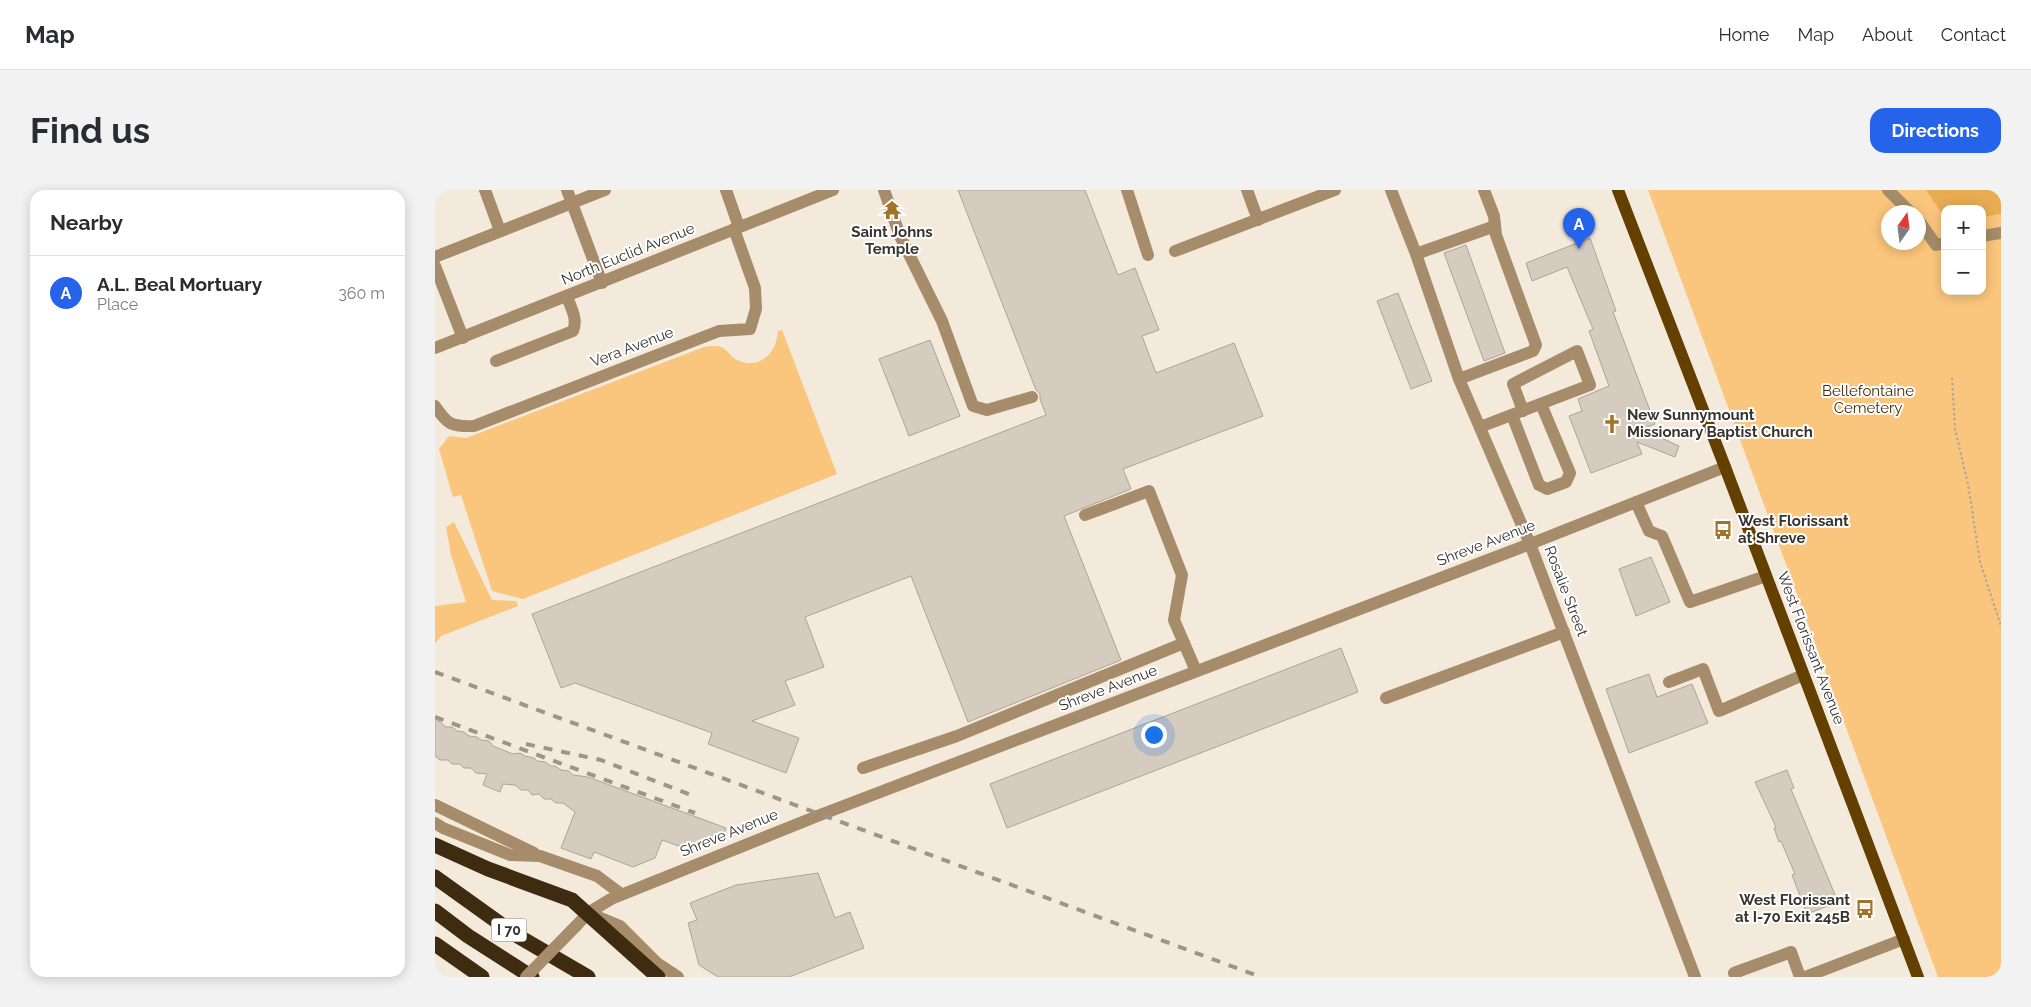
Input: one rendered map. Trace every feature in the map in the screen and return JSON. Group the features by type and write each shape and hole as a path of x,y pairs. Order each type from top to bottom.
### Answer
{"highway":[{"path":"435,844 488,869 572,900 658,977"},
{"name":"I 70","path":"435,877 517,935 588,977"},
{"path":"435,912 468,936 533,977"},
{"path":"435,944 482,977"}],"main road":[{"name":"West Florissant Avenue","path":"1618,190 1725,466 1918,977"}],"street":[{"path":"485,190 500,231"},
{"path":"567,190 601,283"},
{"path":"435,258 605,190"},
{"path":"726,190 737,228"},
{"name":"North Euclid Avenue","path":"435,348 833,190"},
{"path":"885,190 900,236 942,321 973,406 987,410 1032,397"},
{"path":"1127,190 1148,255"},
{"path":"1247,190 1258,220"},
{"path":"1175,251 1335,190"},
{"name":"Rosalie Street","path":"1391,190 1416,254 1459,379 1530,544 1695,977"},
{"path":"1459,379 1533,351 1536,345 1495,235 1494,216 1484,190"},
{"path":"1889,190 1904,205"},
{"path":"1416,254 1495,226"},
{"name":"Vera Avenue","path":"435,406 445,421 460,427 474,426 719,331 750,329 757,309 755,288 745,263 737,228"},
{"path":"1926,231 1936,245 1941,244"},
{"path":"1986,235 2001,233"},
{"path":"435,266 463,338"},
{"path":"496,361 573,331 576,324 575,318 567,297"},
{"path":"1480,427 1518,413 1541,404 1590,385 1577,351 1513,384 1518,413 1539,485 1547,489 1566,482 1569,473 1541,404"},
{"name":"Shreve Avenue","path":"526,977 588,913 621,894 820,814 1530,544 1725,466"},
{"path":"1085,515 1149,491 1181,575 1174,620 1196,671"},
{"path":"1636,502 1649,531 1662,536 1690,602 1766,576"},
{"path":"1386,698 1564,632"},
{"path":"863,768 957,736 1184,643"},
{"path":"1669,682 1703,669 1719,711 1803,674"},
{"path":"435,805 540,856 597,876 621,894"},
{"path":"435,823 510,855 540,856"},
{"path":"588,913 620,926 657,963 678,977"},
{"path":"1805,977 1903,939"},
{"path":"1736,977 1735,973 1791,952 1800,977"}],"path":[{"path":"1952,378 1955,429 1968,484 1980,562 2001,626"}],"green space":[{"name":"Bellefontaine Cemetery","path":"1648,190 2001,190 2001,977 1938,977"},
{"path":"782,330 837,474 523,599 492,591 461,495 453,497 439,449 449,436 466,438 704,347 724,348 736,360 750,363 756,362 762,360 772,351 778,331"},
{"path":"454,522 492,600 516,601 518,606 441,636 435,644 435,606 466,602 451,555 446,527"}],"shaded area":[{"path":"1926,190 2001,190 2001,214 1986,216 1986,205 1941,205 1941,212"}],"building":[{"path":"958,190 1085,190 1118,275 1135,268 1159,330 1142,336 1156,373 1234,343 1263,416 1123,469 1131,489 1064,516 1121,660 968,722 911,576 805,617 824,667 785,681 795,705 752,721 799,738 786,773 708,744 712,733 575,683 561,688 532,614 1046,415 1040,394 1036,390"},
{"path":"1590,238 1616,311 1613,312 1655,424 1642,429 1679,446 1675,457 1637,442 1642,454 1591,473 1569,416 1582,411 1578,399 1609,386 1589,331 1593,329 1567,267 1532,281 1526,263"},
{"path":"1466,245 1505,353 1484,361 1444,253"},
{"path":"1398,293 1432,381 1411,389 1377,301"},
{"path":"930,340 960,416 909,436 879,359"},
{"path":"1651,557 1670,602 1636,616 1619,569"},
{"path":"1341,648 1358,692 1007,828 990,784"},
{"path":"1649,674 1657,697 1692,684 1708,723 1629,753 1606,689"},
{"path":"435,718 446,727 452,727 469,736 489,741 493,746 513,754 520,753 561,770 569,771 573,775 588,777 726,828 723,837 690,850 662,840 655,858 633,867 594,852 591,859 561,848 575,812 563,803 544,799 539,794 532,795 528,790 521,790 515,785 503,784 500,792 483,785 487,774 476,773 471,768 464,768 460,764 452,764 448,760 440,760 435,756"},
{"path":"1787,770 1794,788 1791,789 1838,902 1807,914 1792,875 1795,874 1781,841 1779,842 1774,828 1776,827 1755,782"},
{"path":"818,873 835,918 850,912 864,948 789,977 718,977 699,965 688,923 697,920 690,903 736,885"}],"railway":[{"path":"435,672 1261,977"},
{"path":"435,717 695,813"},
{"path":"526,744 601,760 696,797"}],"place":[{"name":"Saint Johns Temple","path":"892,210"},
{"name":"A.L. Beal Mortuary","path":"1579,249"},
{"name":"New Sunnymount Missionary Baptist Church","path":"1612,424"},
{"name":"West Florissant at Shreve","path":"1723,530"},
{"name":"West Florissant at I-70 Exit 245B","path":"1865,909"}]}
